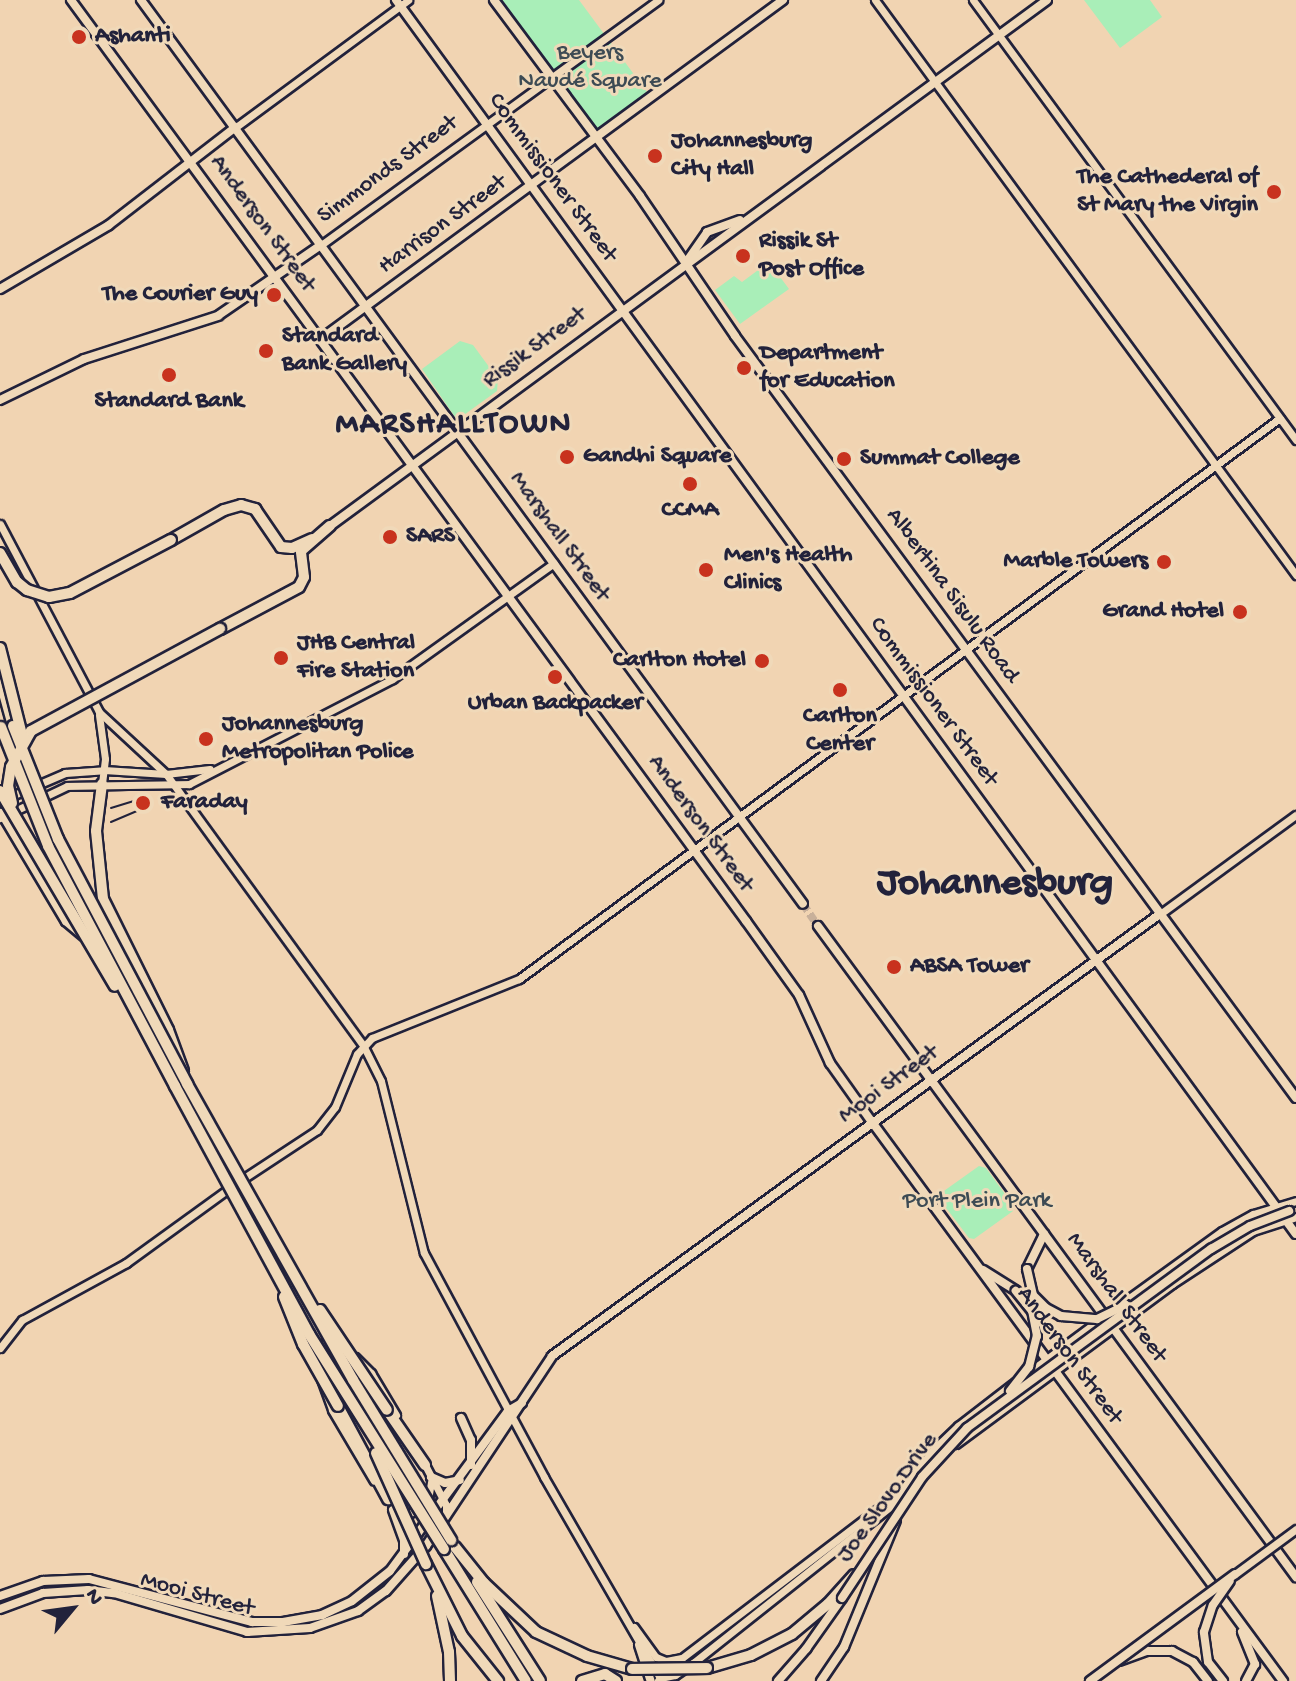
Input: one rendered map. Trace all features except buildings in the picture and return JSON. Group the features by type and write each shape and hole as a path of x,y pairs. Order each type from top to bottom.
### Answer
{"highway":[{"path":"0,553 17,582 27,590 49,597 70,593 224,510 241,505 255,509 281,547 292,548 330,526"},
{"path":"27,836 8,786 15,756 28,734 48,719 299,587 304,577 301,551 312,539"},
{"path":"0,648 37,793"},
{"path":"0,679 37,793 187,1084 526,1681"},
{"path":"0,723 23,791 48,846 175,1086 356,1412 462,1636 498,1681"},
{"path":"102,784 96,827 103,899 168,1030 187,1084"},
{"path":"0,791 70,914 175,1086"},
{"path":"283,1256 425,1465"},
{"path":"273,1266 303,1344 391,1506"},
{"path":"356,1412 450,1545 540,1681"},
{"path":"450,1545 536,1632 587,1656 632,1669 707,1668 775,1644 807,1624 868,1557"},
{"path":"428,1568 446,1631 450,1681"},
{"path":"582,1681 605,1674 616,1681"}],"main road":[{"name":"Anderson Street","path":"71,0 694,849 799,995 830,1063 1283,1681"},
{"name":"Marshall Street","path":"141,0 803,904"},
{"name":"Albertina Sisulu Road","path":"494,0 687,262 735,336 1296,1098"},
{"name":"Harrison Street","path":"321,339 783,0"},
{"name":"Rissik Street","path":"330,526 410,464 1047,0"},
{"name":"Commissioner Street","path":"402,2 486,123 1275,1205 1292,1214 1296,1234"},
{"path":"0,289 109,225 236,127"},
{"name":"Simmonds Street","path":"0,400 84,359 218,315 321,245"},
{"name":"Mooi Street","path":"0,1596 43,1581 89,1579 117,1584 227,1618 283,1622 322,1615 352,1601 381,1580 404,1555 522,1403 552,1356 1160,914"},
{"name":"Marshall Street","path":"818,926 1296,1577"},
{"name":"Joe Slovo Drive","path":"778,1681 806,1649 932,1464 992,1408 1231,1237 1292,1214"},
{"path":"1044,1234 1027,1269 1030,1288 1038,1301 1053,1313 1071,1319 1105,1316 1156,1288"},
{"path":"979,1267 1016,1291 1032,1311 1037,1329 1036,1348 1020,1380 992,1408"},
{"name":"Mooi Street","path":"0,1609 43,1593 88,1590 114,1593 226,1628 284,1632 324,1625 358,1611 386,1591 426,1546 510,1416"},
{"path":"461,1418 472,1444 471,1466"},
{"path":"431,1478 445,1483 460,1480"},
{"path":"821,1681 844,1647 904,1496"},
{"path":"391,1506 404,1540 404,1555"},
{"path":"1090,1681 1235,1574"},
{"path":"1223,1681 1208,1662 1204,1632 1213,1605 1235,1574"},
{"path":"1236,1617 1255,1664 1246,1681"},
{"path":"639,1645 657,1680 676,1661"},
{"path":"1118,1662 1147,1651 1166,1650 1187,1657 1208,1681"}],"street":[{"name":"Simmonds Street","path":"321,245 658,0"},
{"path":"875,0 1296,575"},
{"path":"973,0 1296,440"},
{"path":"236,127 402,2"},
{"path":"0,1348 22,1320 126,1263 323,1125 363,1045 382,1032 519,979 1280,418"},
{"path":"0,524 99,712 166,774 363,1045 381,1081 421,1244 510,1416 639,1645"},
{"path":"426,1546 416,1539 363,1466 324,1394 316,1361 317,1337 120,977 98,950 65,921 1,816 54,791 83,783 189,784 392,679 554,563"},
{"path":"99,712 104,770 102,784"},
{"path":"0,801 65,773 104,770 166,774 216,768"},
{"name":"Mooi Street","path":"1160,914 1296,815"},
{"path":"606,1585 652,1654 666,1661 676,1661 901,1491 933,1450 958,1426 1046,1359 1222,1231 1275,1205 1296,1201"},
{"path":"657,1680 675,1675 693,1663 904,1496 969,1433 1112,1327 1253,1231 1292,1214"},
{"path":"317,1337 364,1364 425,1465 444,1501 445,1516"},
{"path":"391,1506 408,1516 427,1505 431,1478"},
{"path":"1235,1574 1296,1529"}],"green space":[{"name":"Beyers Naudé Square","path":"502,0 579,0 647,92 597,129"},
{"path":"1084,0 1150,0 1162,17 1120,48"},
{"path":"769,262 789,289 740,324 715,290 734,276 742,282"},
{"path":"460,341 473,345 498,379 497,391 457,420 422,369"},
{"name":"Port Plein Park","path":"979,1166 986,1168 1013,1205 1013,1211 974,1239 969,1238 940,1200 941,1193"}],"tunnel":[{"path":"803,904 818,926"}],"railway":[{"path":"111,808 144,798"},
{"path":"111,822 147,807"}],"place":[{"name":"Ashanti","path":"79,37"},
{"name":"Johannesburg City Hall","path":"655,156"},
{"name":"The Cathederal of St Mary the Virgin","path":"1274,192"},
{"name":"Rissik St Post Office","path":"743,256"},
{"name":"The Courier Guy","path":"274,295"},
{"name":"Standard Bank Gallery","path":"266,351"},
{"name":"Department for Education","path":"744,368"},
{"name":"Standard Bank","path":"169,375"},
{"name":"Gandhi Square","path":"567,457"},
{"name":"Summat College","path":"844,459"},
{"name":"CCMA","path":"690,484"},
{"name":"SARS","path":"390,537"},
{"name":"Marble Towers","path":"1164,562"},
{"name":"Men's Health Clinics","path":"706,570"},
{"name":"Grand Hotel","path":"1240,612"},
{"name":"JHB Central Fire Station","path":"281,658"},
{"name":"Carlton Hotel","path":"762,661"},
{"name":"Urban Backpacker","path":"555,677"},
{"name":"Carlton Center","path":"840,690"},
{"name":"Johannesburg Metropolitan Police","path":"206,739"},
{"name":"Faraday","path":"143,803"},
{"name":"ABSA Tower","path":"894,967"}],"district":[{"name":"MARSHALLTOWN","path":"454,425"},
{"name":"Johannesburg","path":"995,885"}]}
